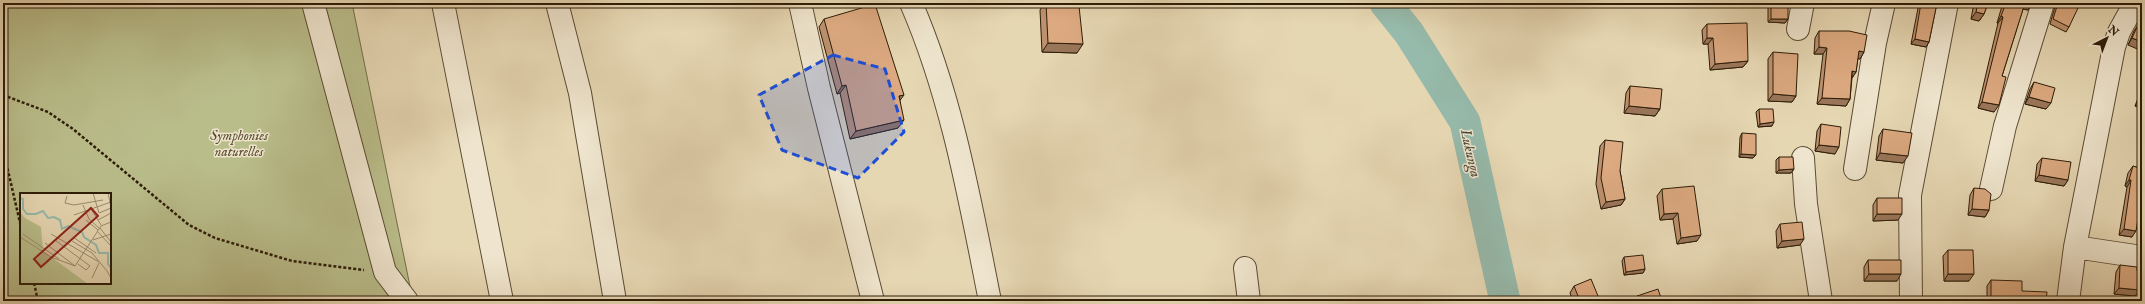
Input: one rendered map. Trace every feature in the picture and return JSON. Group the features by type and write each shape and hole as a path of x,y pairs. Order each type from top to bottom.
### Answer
{"street":[{"path":"313,3 385,272 408,301"},
{"path":"443,3 502,301"},
{"path":"556,3 580,93 615,301"},
{"path":"800,3 832,140 873,301"},
{"path":"911,3 929,44 965,174 990,301"},
{"path":"1798,29 1803,3"},
{"path":"1855,169 1875,43 1884,3"},
{"path":"1911,301 1910,194 1947,3"},
{"path":"1991,190 2006,126 2043,3"},
{"path":"2068,301 2076,247 2114,47 2123,25 2135,3"},
{"path":"1803,158 1806,204 1821,301"},
{"path":"2076,247 2142,257"},
{"path":"1245,268 1249,301"}],"path":[{"path":"3,95 48,112 72,129 189,226 214,238 292,261 385,272"},
{"path":"3,149 20,223"},
{"path":"34,284 38,301"}],"highlighted area":[{"path":"833,55 885,69 904,132 858,178 782,150 759,95"}],"green space":[{"name":"Symphonies naturelles","path":"3,3 352,3 413,301 3,301"}],"building":[{"path":"1046,3 1079,6 1083,44 1048,43"},
{"path":"1921,3 1937,3 1929,42 1915,39"},
{"path":"1978,3 1988,3 1984,14 1976,12"},
{"path":"2006,3 2025,3 2002,76 2006,77 1999,105 1982,102 2003,17 2001,16"},
{"path":"2058,3 2068,3 2078,8 2069,27 2053,19"},
{"path":"875,4 904,95 899,96 904,120 856,131 846,85 842,86 824,19"},
{"path":"1771,4 1788,5 1788,19 1771,19"},
{"path":"1747,23 1748,61 1715,64 1713,38 1707,38 1707,24"},
{"path":"2138,25 2142,27 2142,42 2132,38"},
{"path":"1819,31 1849,31 1867,35 1864,52 1859,51 1856,72 1852,71 1850,99 1822,98 1827,48 1819,47"},
{"path":"1773,52 1798,54 1796,96 1773,94"},
{"path":"2034,82 2055,88 2051,103 2029,97"},
{"path":"1630,86 1662,89 1660,109 1629,106"},
{"path":"1759,109 1773,109 1774,122 1760,124"},
{"path":"1821,124 1841,127 1839,147 1819,145"},
{"path":"1883,129 1912,133 1908,156 1880,153"},
{"path":"1742,133 1756,134 1756,155 1741,154"},
{"path":"1605,140 1623,142 1620,171 1625,199 1606,202 1601,178"},
{"path":"1779,157 1793,157 1794,169 1779,170"},
{"path":"2042,158 2071,162 2068,180 2039,175"},
{"path":"2133,166 2142,169 2142,194 2136,231 2124,229 2131,180 2129,180"},
{"path":"1694,186 1701,235 1681,238 1678,213 1664,214 1662,189"},
{"path":"1974,188 1985,189 1991,194 1989,210 1972,209"},
{"path":"1877,198 1902,198 1902,214 1877,214"},
{"path":"1802,222 1804,239 1782,241 1780,224"},
{"path":"1948,250 1973,250 1974,274 1948,274"},
{"path":"1643,255 1645,269 1626,272 1624,257"},
{"path":"1868,260 1901,260 1901,274 1869,274"},
{"path":"2120,265 2137,267 2137,271 2142,272 2142,295 2139,294 2140,290 2119,288"},
{"path":"1591,279 1598,296 1586,301 1580,301 1574,286"},
{"path":"1991,280 2022,281 2022,291 2047,292 2046,301 1991,301"},
{"path":"1658,289 1662,301 1638,301 1637,296"}],"waterway":[{"name":"Lukunga","path":"1385,3 1409,33 1465,122 1505,301"}]}
